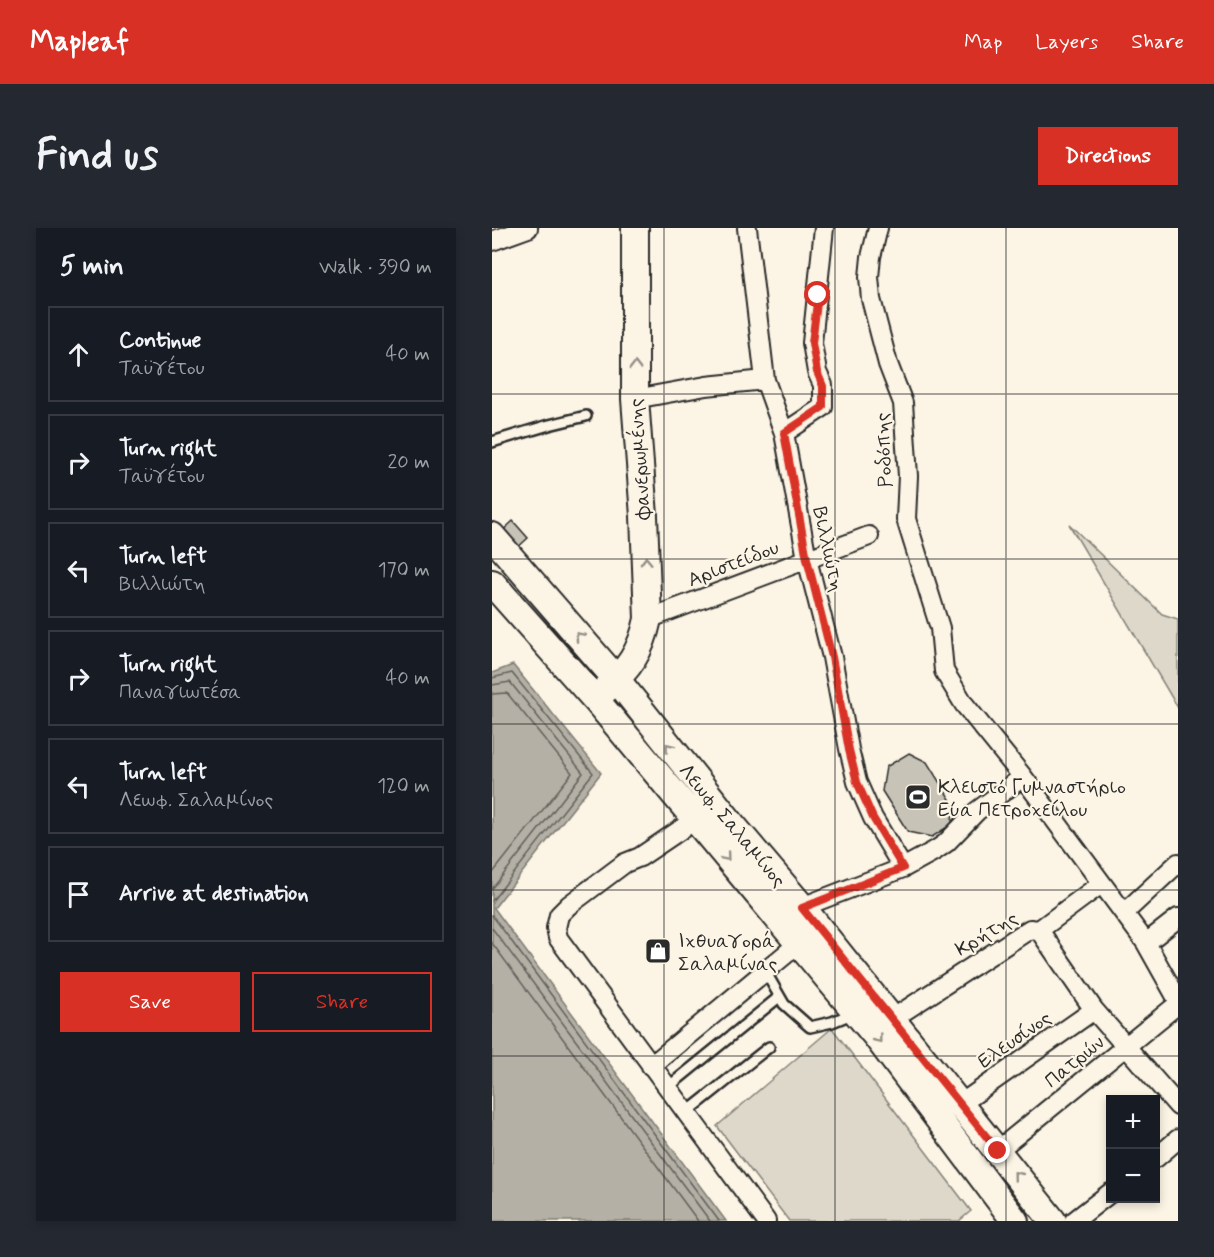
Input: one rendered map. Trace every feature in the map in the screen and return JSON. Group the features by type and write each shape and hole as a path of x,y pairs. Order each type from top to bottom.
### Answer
{"main road":[{"name":"Φανερωμένης","path":"595,699 625,672 645,635 648,619 644,516 635,399 635,228"},
{"name":"Λεωφ. Σαλαμίνος","path":"492,536 617,680 1053,1221"},
{"name":"Λεωφ. Σαλαμίνος","path":"492,583 595,699 876,1036 1005,1217"}],"street":[{"path":"492,241 528,228"},
{"name":"Βιλλιώτη","path":"747,228 765,380 784,433 807,559 832,657 849,750 857,782 873,818 903,868"},
{"path":"784,433 823,407 823,386 817,372 812,343 824,228"},
{"name":"Ροδόπης","path":"878,228 868,277 871,299 888,364 903,403 908,476 906,519 940,628 944,671 964,704 1023,777"},
{"path":"635,399 706,386 765,380"},
{"name":"Αριστείδου","path":"648,619 869,536"},
{"path":"802,908 903,868 946,843 977,811 1023,777 1146,943 1178,1002"},
{"path":"695,820 640,857 625,863 568,905 559,915 556,928 558,938 766,1221"},
{"path":"1124,913 1178,863"},
{"name":"Κρήτης","path":"892,1019 1030,929 1039,930 1101,884"},
{"path":"1146,943 1178,918"},
{"path":"1039,930 1094,1010 1178,1106"},
{"path":"651,1066 798,944"},
{"name":"Πατρών","path":"998,1151 1126,1048 1178,1002"},
{"name":"Ελευσίνος","path":"959,1105 1094,1010"},
{"path":"1160,1154 1178,1139"},
{"path":"1074,1221 1106,1196"}],"lane":[{"path":"492,442 586,416"},
{"path":"765,971 779,998 810,1027 832,1022 856,1012"},
{"path":"667,1088 779,998"},
{"path":"686,1113 769,1047"}],"shaded area":[{"path":"1069,524 1162,614 1178,619 1178,708"},
{"path":"832,1028 971,1211 959,1221 789,1221 717,1126"}],"water":[{"path":"513,665 601,773 494,908 726,1221 492,1221 492,673"}],"building":[{"path":"513,521 528,538 515,550 500,533"},
{"name":"Κλειστό Γυμναστήριο Εύα Πετροχείλου","path":"909,753 927,762 953,804 952,824 932,837 908,832 882,791 886,767"}],"place":[{"name":"Κλειστό Γυμναστήριο Εύα Πετροχείλου","path":"918,797"},
{"name":"Ιχθυαγορά Σαλαμίνας","path":"658,951"}],"route":[{"path":"818,295 812,343 817,372 823,386 823,407 813,416 784,433 807,559 832,657 857,782 873,818 903,868 802,908 998,1151"}]}
